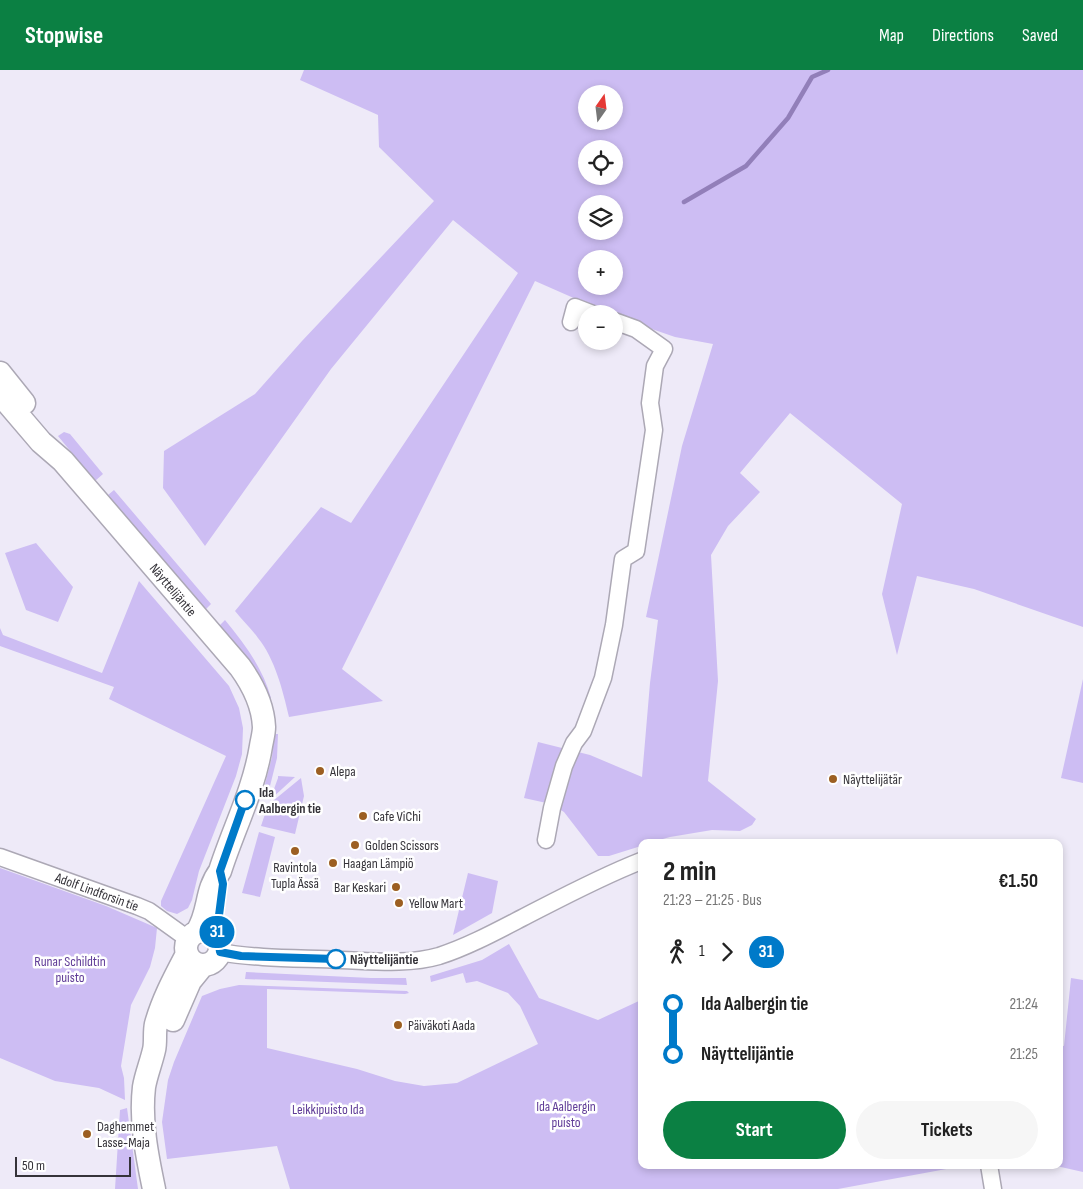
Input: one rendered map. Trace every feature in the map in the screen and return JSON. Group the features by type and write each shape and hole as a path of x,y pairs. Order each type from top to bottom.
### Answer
{"main road":[{"name":"Näyttelijäntie","path":"0,374 50,434 63,461"},
{"name":"Näyttelijäntie","path":"0,394 41,442 63,461 240,667 251,682 262,708 264,728 260,756 253,782 220,871 223,889 202,947 165,997 156,1026 154,1036 155,1048 144,1087 144,1123 148,1163 154,1189"}],"street":[{"path":"571,322 575,307 578,308"},
{"path":"546,840 552,808 564,766 574,743 583,731 603,678 614,625 623,559 636,551 654,430 650,402 655,366 664,349 636,329 623,324"},
{"name":"Adolf Lindforsin tie","path":"0,857 137,906 202,947"},
{"path":"202,947 248,956 350,960 416,960 429,958 449,952 489,935 584,887 638,862"},
{"path":"990,1169 993,1189"}],"green space":[{"path":"304,70 1083,70 1083,627 974,589 917,576 897,655 882,594 902,504 790,413 740,473 760,492 728,526 711,555 718,681 708,781 756,819 752,825 740,831 712,830 663,839 638,839 638,847 609,856 598,856 564,812 551,804 524,798 538,742 590,755 642,777 650,683 658,620 646,617 682,446 713,344 675,337 623,319 623,305 590,305 535,281 342,669 383,701 289,717 274,665 264,646 235,611 321,507 351,523 518,273 453,220 331,369 205,546 163,488 164,451 255,394 302,341 434,201 379,147 378,115 300,80"},
{"path":"64,432 70,434 103,474 95,481 58,436"},
{"path":"114,490 211,604 204,611 108,495"},
{"path":"36,543 73,587 58,622 26,610 5,553"},
{"path":"139,581 229,686 239,708 243,728 242,754 236,776 199,871 192,900 188,908 177,914 167,911 161,906 161,901 226,756 109,699 114,687 0,646 0,628 3,635 102,673"},
{"path":"225,620 258,666 268,687 271,698 269,702 218,627"},
{"path":"1083,679 1083,783 1061,778"},
{"path":"274,734 278,734 277,758 269,790 264,788 272,757"},
{"path":"278,776 295,777 270,800 278,778"},
{"path":"301,778 304,796 295,834 261,826 268,805"},
{"path":"259,832 275,837 260,897 242,893"},
{"name":"Runar Schildtin puisto","path":"0,868 106,906 157,928 155,948 150,967 131,1005 121,1066 124,1078 125,1100 99,1088 55,1081 0,1058"},
{"path":"468,873 498,881 492,913 453,935"},
{"name":"Ida Aalbergin puisto","path":"509,944 539,998 598,1020 638,1001 638,1169 946,1169 838,1189 290,1189 277,1146 167,1159 162,1122 168,1080 202,996 220,989 239,985 407,991 409,993 405,994 267,989 267,1048 357,1069 395,1081 424,1086 457,1083 538,1044 520,1006 508,993 477,981 466,983 463,973 431,982 430,976 482,960"},
{"path":"246,972 406,978 407,985 245,979"},
{"path":"1071,978 1083,980 1083,1172 1063,1167 1064,1046"},
{"path":"127,1108 138,1189 115,1189 120,1110"}],"waterway":[{"path":"684,202 746,166 788,118 812,77 828,70"}],"bus line":[{"name":"31","path":"245,800 220,871 223,884 217,931 220,952 241,956 336,959"}],"place":[{"name":"Alepa","path":"320,771"},
{"name":"Näyttelijätär","path":"833,779"},
{"name":"Ida Aalbergin tie","path":"245,800"},
{"name":"Cafe ViChi","path":"363,816"},
{"name":"Golden Scissors","path":"355,845"},
{"name":"Ravintola Tupla Ässä","path":"295,851"},
{"name":"Haagan Lämpiö","path":"333,863"},
{"name":"Bar Keskari","path":"396,887"},
{"name":"Yellow Mart","path":"399,903"},
{"name":"Näyttelijäntie","path":"336,959"},
{"name":"Päiväkoti Aada","path":"398,1025"},
{"name":"Daghemmet Lasse-Maja","path":"87,1134"}],"park label":[{"name":"Leikkipuisto Ida","path":"328,1109"}]}
